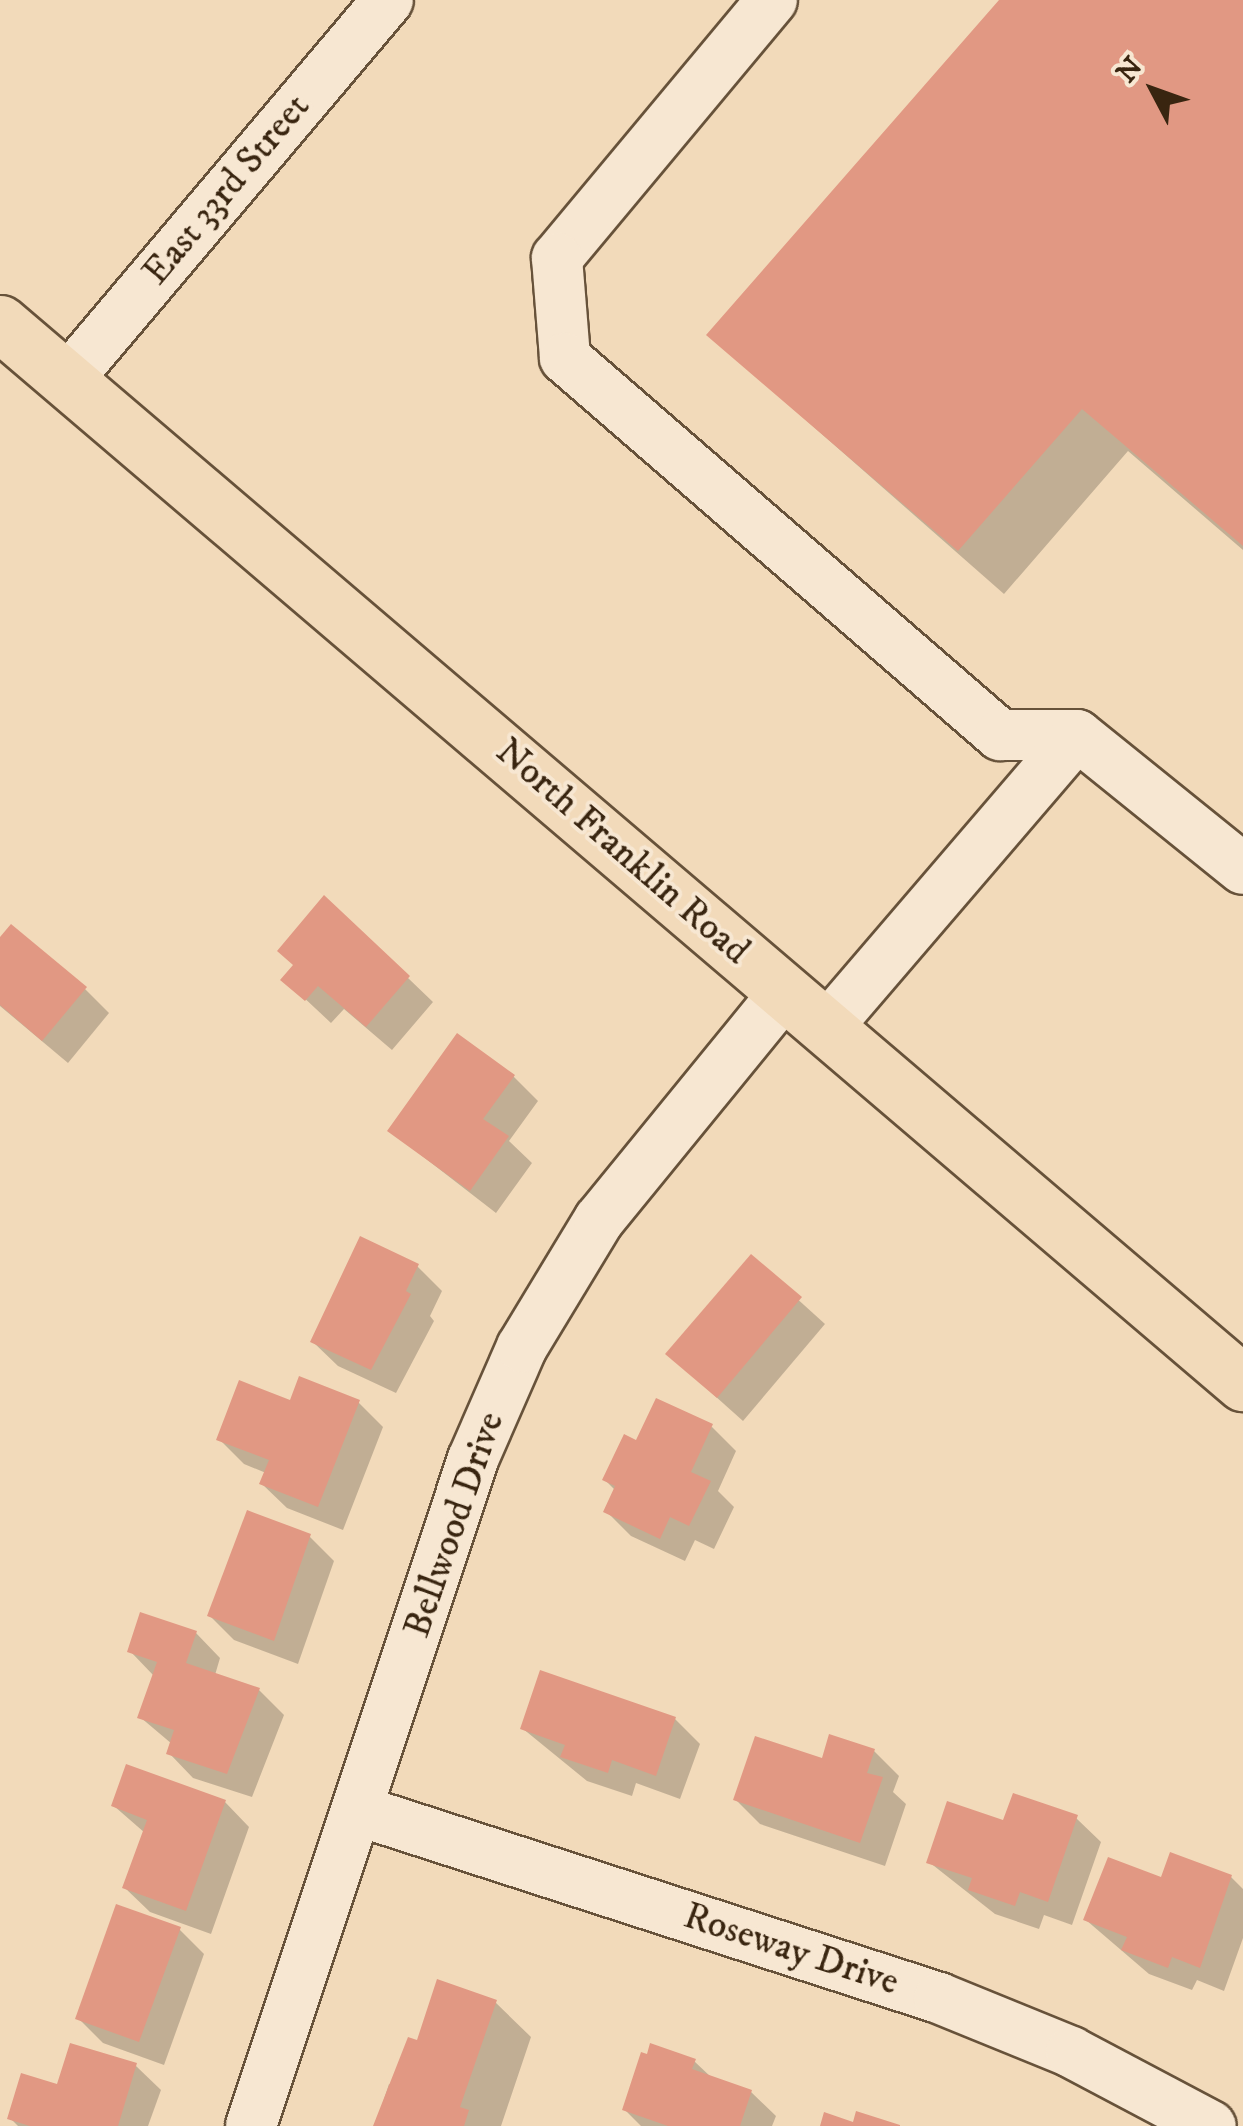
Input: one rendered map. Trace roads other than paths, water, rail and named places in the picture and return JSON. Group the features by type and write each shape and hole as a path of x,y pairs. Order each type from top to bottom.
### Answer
{"main road":[{"name":"North Franklin Road","path":"0,323 1243,1384"}],"street":[{"name":"East 33rd Street","path":"66,380 388,0"},
{"path":"772,0 557,258 565,358 1000,735 1077,734 1243,869"},
{"path":"827,1027 1077,734"},
{"name":"Bellwood Drive","path":"251,2126 473,1459 522,1346 599,1220 786,992"},
{"name":"Roseway Drive","path":"356,1810 939,1998 1070,2052 1211,2126"}]}
